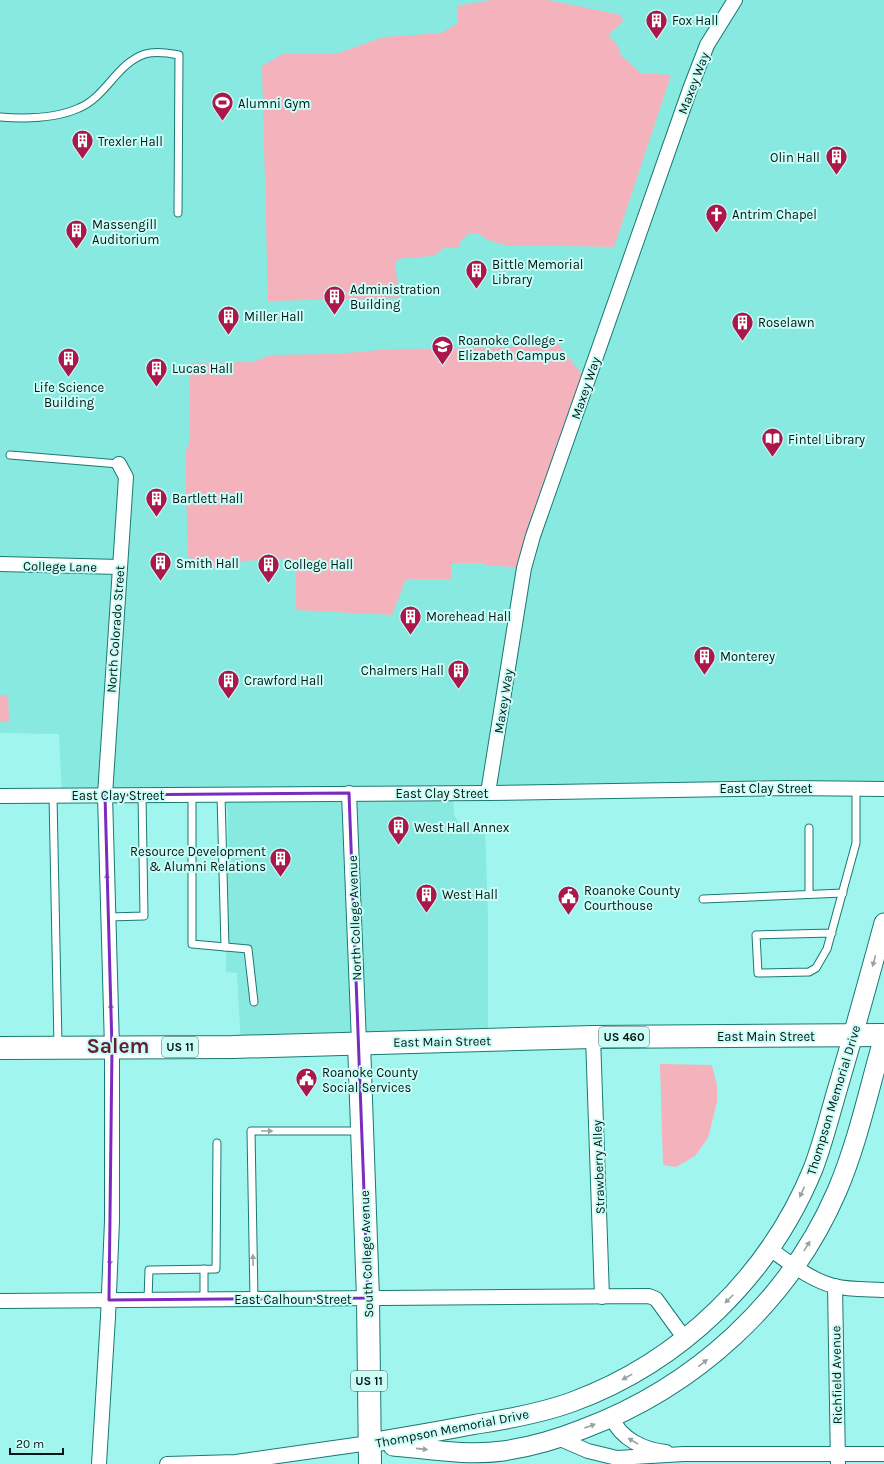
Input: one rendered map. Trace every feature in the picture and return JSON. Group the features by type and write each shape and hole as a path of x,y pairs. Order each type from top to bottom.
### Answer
{"main road":[{"name":"Thompson Memorial Drive","path":"370,1454 571,1403 610,1386 647,1366 685,1339 741,1287 770,1249 797,1203 813,1169 853,1036 884,923"},
{"name":"East Main Street","path":"0,1048 233,1047 594,1037 884,1036"},
{"name":"Thompson Memorial Drive","path":"370,1454 503,1451 558,1438 612,1418 647,1401 683,1379 716,1353 745,1327 776,1292 795,1266 820,1226 837,1191 853,1146 884,1036"},
{"name":"South College Avenue","path":"359,1043 368,1298 370,1454"}],"street":[{"name":"Maxey Way","path":"488,793 524,568 533,536 690,89 707,45 735,0"},
{"name":"North Colorado Street","path":"98,1464 109,1300 112,1221 112,1048 105,795 126,477 119,464"},
{"name":"College Lane","path":"0,564 120,567"},
{"name":"East Clay Street","path":"0,796 488,793 788,788 884,789"},
{"name":"North College Avenue","path":"349,793 359,1043"},
{"name":"Strawberry Alley","path":"594,1037 602,1297"},
{"path":"770,1249 816,1279 835,1286 857,1290 884,1290"},
{"name":"Richfield Avenue","path":"835,1286 838,1459"},
{"name":"East Calhoun Street","path":"0,1301 204,1298 254,1299 649,1296 656,1300 685,1339"},
{"path":"612,1418 625,1436 637,1444 661,1452 838,1459 884,1454"},
{"path":"558,1438 599,1459 617,1458 634,1461 684,1454"},
{"path":"167,1464 199,1464 370,1454"}],"lane":[{"path":"0,117 27,118 55,115 80,108 99,94 129,63 146,54 179,55 178,213"},
{"path":"10,455 119,464"},
{"path":"832,933 756,935 758,973 809,972 816,968 827,948 832,933 856,843 856,788"},
{"path":"108,917 144,916 142,795"},
{"path":"192,795 192,944 248,949 254,1002"},
{"path":"221,795 226,947"},
{"path":"53,796 58,1048"},
{"path":"809,828 810,894"},
{"path":"703,899 843,893"},
{"path":"254,1299 252,1131 362,1131"},
{"path":"148,1300 149,1270 216,1269 217,1144"},
{"path":"204,1269 204,1298"}],"highlighted area":[{"path":"349,793 368,1298 109,1300 112,1048 105,795"}],"shaded area":[{"name":"Roanoke College - Elizabeth Campus","path":"0,0 884,0 884,789 453,793 454,815 463,830 485,830 488,913 488,1040 241,1047 237,973 226,972 228,812 224,795 62,795 59,734 0,733"},
{"path":"491,0 548,0 621,15 623,21 608,35 618,46 620,54 640,73 671,75 614,247 505,245 488,240 478,233 469,233 460,242 460,247 444,248 434,256 403,258 395,261 399,298 268,301 262,66 283,54 338,53 384,37 441,33 458,23 457,6"},
{"path":"551,335 587,381 524,568 485,565 485,563 451,563 451,579 406,579 392,615 296,610 296,565 290,564 289,559 260,558 260,560 243,561 214,568 188,557 185,454 190,440 190,363 253,362 270,355 335,354 391,349 503,348 540,342"},
{"path":"0,695 8,695 9,722 0,722"},
{"path":"660,1064 712,1065 717,1086 717,1102 708,1138 695,1156 676,1167 663,1165"}],"place":[{"name":"Fox Hall","path":"657,40"},
{"name":"Alumni Gym","path":"222,122"},
{"name":"Trexler Hall","path":"82,160"},
{"name":"Olin Hall","path":"836,176"},
{"name":"Antrim Chapel","path":"717,234"},
{"name":"Massengill Auditorium","path":"76,250"},
{"name":"Bittle Memorial Library","path":"476,290"},
{"name":"Administration Building","path":"334,316"},
{"name":"Miller Hall","path":"229,336"},
{"name":"Roselawn","path":"743,342"},
{"name":"Roanoke College - Elizabeth Campus","path":"442,366"},
{"name":"Life Science Building","path":"69,378"},
{"name":"Lucas Hall","path":"156,388"},
{"name":"Fintel Library","path":"773,458"},
{"name":"Bartlett Hall","path":"157,518"},
{"name":"Smith Hall","path":"160,582"},
{"name":"College Hall","path":"268,584"},
{"name":"Morehead Hall","path":"410,636"},
{"name":"Monterey","path":"704,676"},
{"name":"Chalmers Hall","path":"459,690"},
{"name":"Crawford Hall","path":"229,700"},
{"name":"West Hall Annex","path":"399,846"},
{"name":"Resource Development & Alumni Relations","path":"281,878"},
{"name":"West Hall","path":"426,914"},
{"name":"Roanoke County Courthouse","path":"568,916"},
{"name":"Roanoke County Social Services","path":"306,1098"}],"district":[{"name":"Salem","path":"118,1046"}]}
